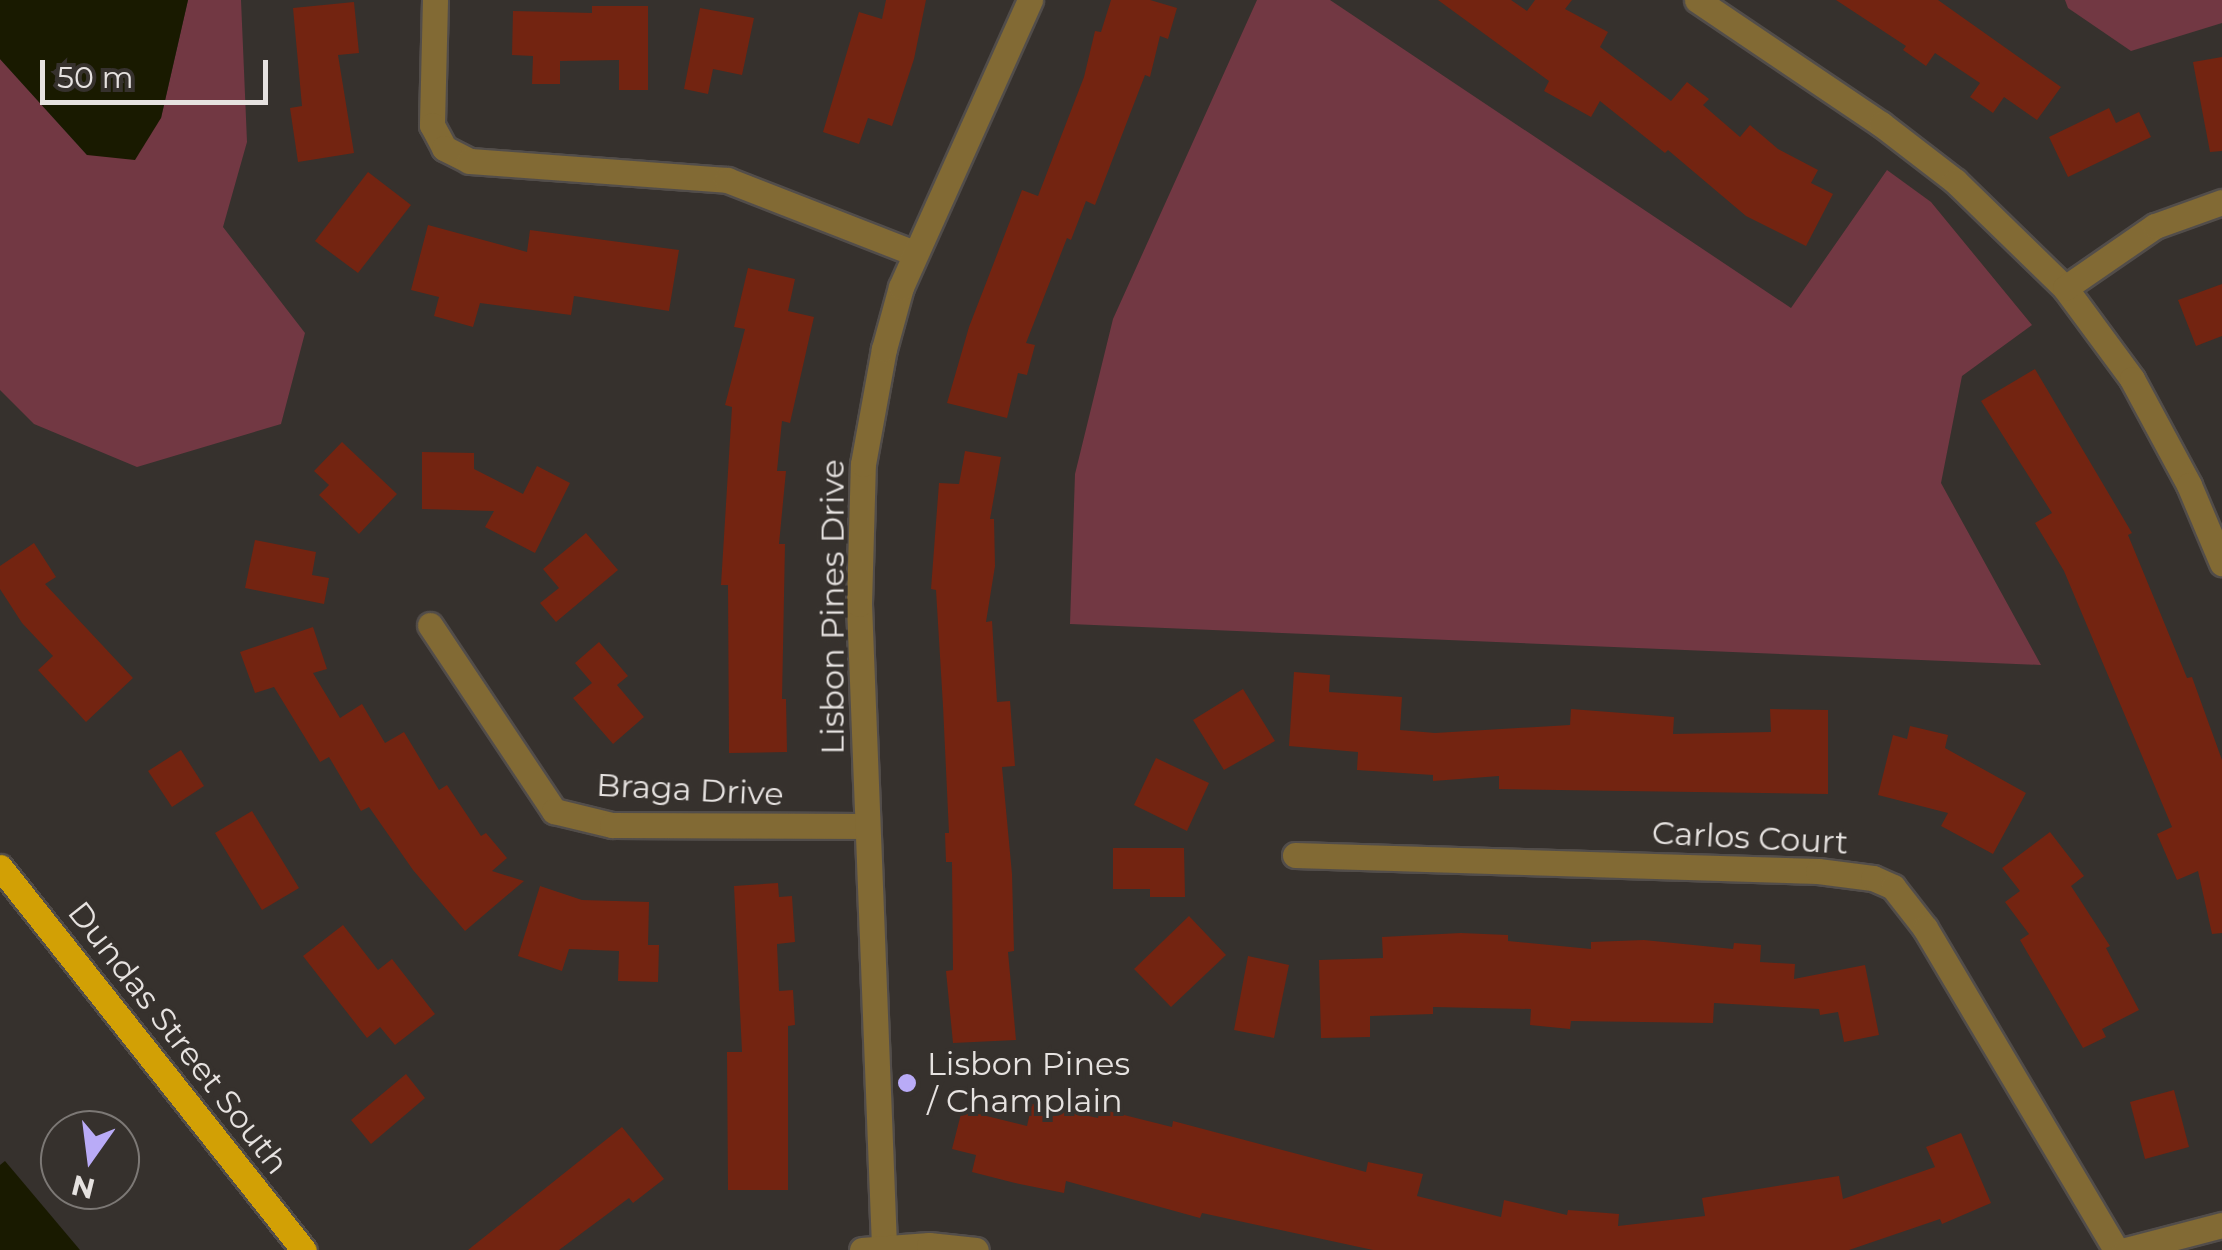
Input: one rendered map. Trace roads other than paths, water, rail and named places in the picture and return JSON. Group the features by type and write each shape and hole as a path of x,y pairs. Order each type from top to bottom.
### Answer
{"main road":[{"name":"Dundas Street South","path":"0,867 304,1250"}],"street":[{"path":"435,0 432,125 444,148 469,161 727,180 914,253"},
{"name":"Lisbon Pines Drive","path":"873,1248 860,604 863,464 884,349 914,253 993,90 1030,0"},
{"path":"1698,0 1881,124 1955,181 2065,288 2132,379 2189,485 2222,563"},
{"path":"2065,288 2155,226 2222,202"},
{"name":"Braga Drive","path":"430,625 554,810 612,826 866,826"},
{"name":"Carlos Court","path":"1295,855 1818,871 1874,878 1893,887 1925,928 2116,1250"},
{"path":"2126,1250 2222,1224"},
{"path":"873,1248 976,1250"}],"place":[{"name":"Lisbon Pines / Champlain","path":"907,1083"}]}
